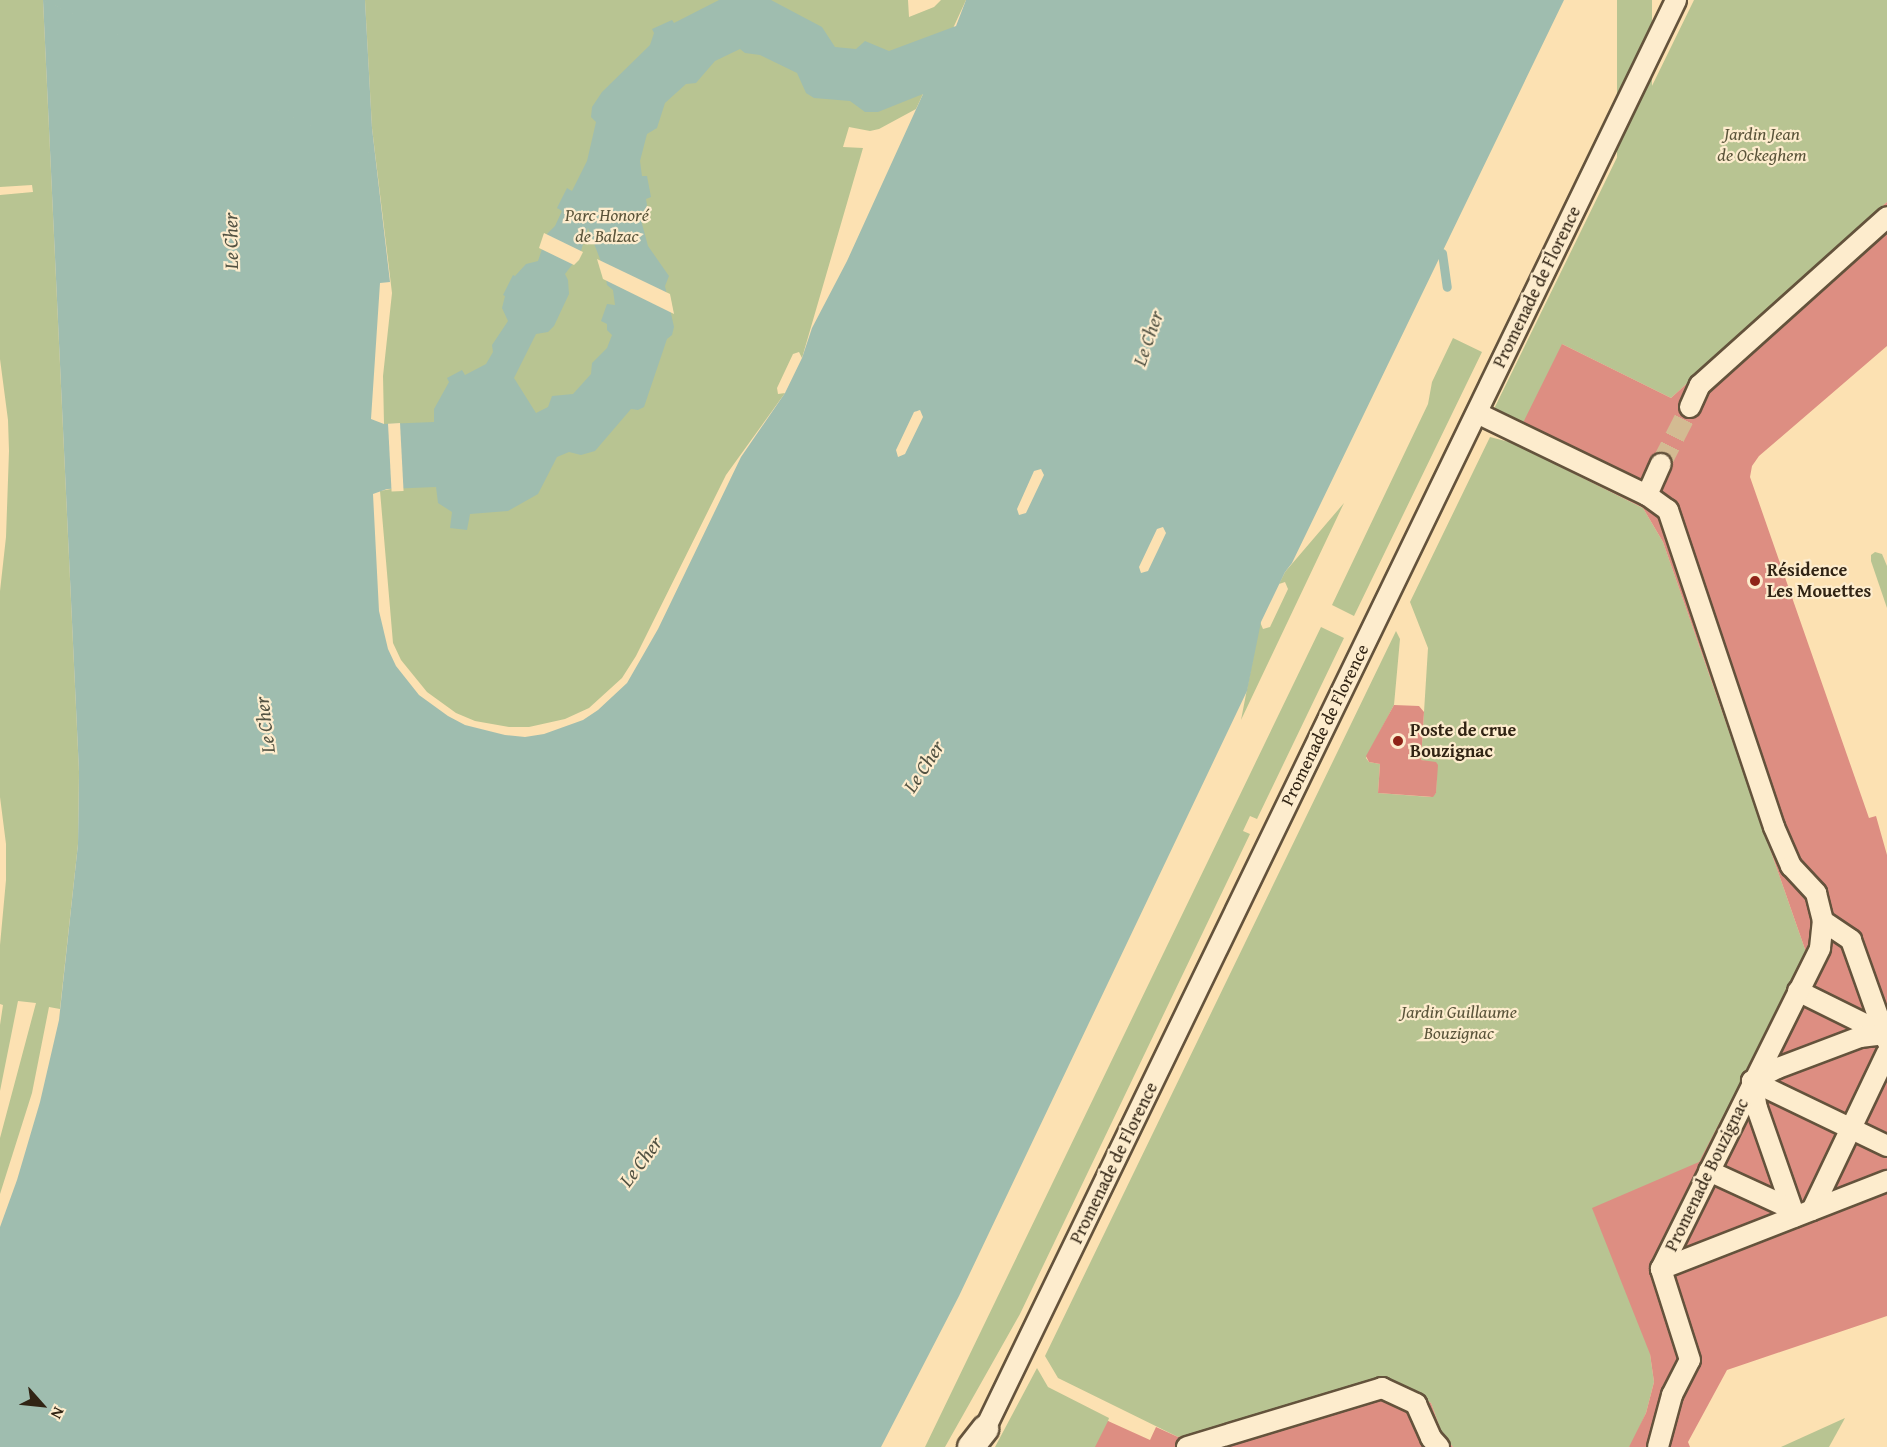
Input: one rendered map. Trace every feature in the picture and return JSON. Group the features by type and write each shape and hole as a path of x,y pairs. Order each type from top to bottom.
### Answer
{"street":[{"name":"Promenade de Florence","path":"978,1438 1676,0"},
{"path":"1690,406 1700,385 1887,217"},
{"path":"1477,413 1647,495 1668,510 1774,827 1791,866 1816,893 1823,921 1851,940 1886,1043 1850,1129 1799,1211"},
{"path":"1647,495 1661,464"},
{"name":"Promenade Bouzignac","path":"1661,1269 1752,1081 1820,948 1823,921"},
{"path":"1797,991 1886,1043"},
{"name":"Promenade Bouzignac","path":"1752,1081 1778,1068 1860,1037 1886,1043"},
{"path":"1752,1081 1887,1146"},
{"name":"Promenade Bouzignac","path":"1752,1081 1757,1108 1799,1211"},
{"path":"1709,1171 1799,1211"},
{"path":"1658,1447 1672,1395 1689,1360 1661,1269 1799,1211 1887,1180"},
{"path":"1187,1447 1382,1388 1416,1404 1431,1438 1439,1447"}],"green space":[{"path":"0,0 43,0 79,772 78,844 60,1009 49,1007 32,1093 0,1194 0,1138 36,1003 18,1001 0,1091 0,1025 3,1005 0,1004 0,945 6,880 6,844 0,797 0,591 6,537 9,451 8,420 0,359 0,195 33,192 32,185 0,187"},
{"name":"Parc Honoré de Balzac","path":"365,0 908,0 909,17 934,7 941,0 966,0 916,109 879,129 870,131 849,127 843,147 863,148 802,358 799,352 793,354 777,388 778,394 785,393 726,475 636,656 622,678 589,708 565,719 529,727 509,727 475,721 456,713 427,692 401,660 393,643 380,491 391,489 388,424 384,424 383,376 392,293 372,128"},
{"path":"1617,0 1652,0 1652,361 1617,361"},
{"name":"Jardin Jean de Ockeghem","path":"1694,0 1887,0 1887,202 1671,398 1562,344 1558,442 1491,415"},
{"path":"1453,338 1482,352 1354,616 1332,605 1428,404 1432,382"},
{"name":"Jardin Guillaume Bouzignac","path":"1490,437 1513,443 1643,508 1663,542 1807,955 1650,1354 1654,1382 1646,1413 1629,1447 1453,1447 1442,1434 1431,1403 1382,1377 1294,1408 1178,1437 1058,1378 1045,1356 1396,631 1400,639 1394,705 1366,758 1369,762 1380,764 1378,793 1430,797 1436,793 1437,764 1421,760 1428,648 1410,602"},
{"path":"1344,503 1241,720 1260,622 1263,629 1270,627 1288,589 1285,582 1279,584 1285,572"},
{"path":"1875,552 1882,554 1887,566 1887,608 1871,561 1871,555"},
{"path":"1321,627 1344,638 1257,819 1250,816 1243,831 1250,834 1020,1314 945,1447 925,1447"},
{"path":"1037,1368 1048,1387 1109,1418 1108,1421 1147,1447 995,1447"},
{"path":"1845,1418 1829,1447 1781,1447"}],"water":[{"name":"Le Cher","path":"43,0 365,0 372,128 390,282 380,283 371,419 384,424 434,422 434,409 449,382 447,378 462,370 465,375 486,364 493,352 492,345 508,321 502,308 505,296 503,295 513,275 515,276 526,264 538,261 547,234 555,226 562,211 557,208 567,188 572,191 587,161 596,122 591,117 592,107 602,92 650,45 654,33 652,29 672,20 674,23 719,0 771,0 822,27 835,47 856,49 865,41 889,51 956,26 966,0 1564,0 1292,563 1285,572 1261,622 1247,691 959,1296 881,1447 0,1447 0,1227 17,1180 40,1102 59,1020 78,844 79,772","holes":["740,49 745,53 760,55 797,73 806,93 814,98 850,101 865,112 878,112 923,94 847,261 812,328 802,358 785,393 741,457 658,629 627,683 598,710 583,720 544,734 525,737 505,735 465,725 419,695 396,666 388,649 379,611 373,494 387,489 436,487 438,503 452,512 450,528 467,530 470,514 508,511 538,494 557,457 569,452 581,455 595,451 631,409 638,410 644,407 667,339 672,335 674,327 665,286 669,276 648,246 641,220 647,205 646,199 651,197 647,176 642,176 640,161 647,134 657,128 665,103 686,84 696,83 715,61","588,228 605,272 607,285 613,290 615,305 607,304 601,321 607,324 607,330 612,335 607,348 592,363 591,374 573,394 552,396 548,407 536,413 514,378 536,334 548,332 554,326 569,294 565,274 580,254","920,410 923,417 905,454 898,457 896,450 914,412","1041,469 1044,475 1026,513 1019,515 1017,509 1034,471","1163,527 1166,533 1148,571 1141,573 1139,567 1157,529"]}],"pier":[{"path":"544,233 583,252 579,260 574,265 539,248"},
{"path":"597,259 670,294 674,314 603,279"},
{"path":"400,423 404,491 392,492 388,424"}],"building":[{"path":"1887,202 1887,346 1759,456 1752,466 1750,477 1869,818 1876,816 1887,855 1887,1316 1727,1370 1688,1442 1690,1447 1629,1447 1646,1413 1654,1382 1650,1354 1592,1208 1699,1162 1807,955 1663,542 1643,508 1513,443 1562,344 1671,398"},
{"name":"Poste de crue Bouzignac","path":"1394,705 1419,706 1424,712 1421,760 1436,762 1438,765 1436,793 1433,797 1378,793 1380,764 1369,762 1366,756"},
{"path":"1382,1377 1431,1403 1442,1434 1453,1447 1095,1447 1108,1421 1150,1440 1156,1427 1178,1437 1294,1408"}],"waterway":[{"path":"1442,253 1447,287"}],"tunnel":[{"path":"1661,464 1690,407"}],"place":[{"name":"Résidence Les Mouettes","path":"1755,581"},
{"name":"Poste de crue Bouzignac","path":"1398,741"}]}
